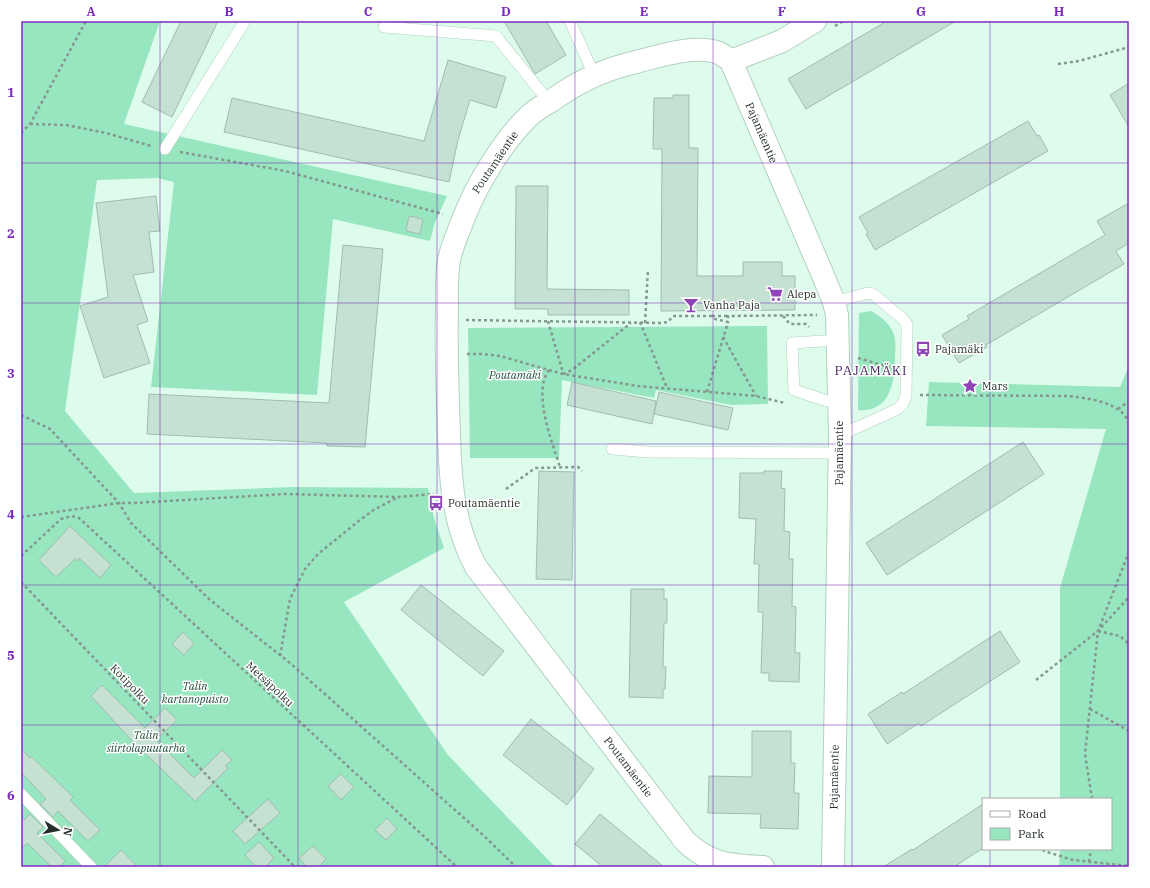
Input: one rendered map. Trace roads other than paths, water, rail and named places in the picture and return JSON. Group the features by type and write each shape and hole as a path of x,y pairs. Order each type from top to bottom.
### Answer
{"street":[{"path":"731,61 782,41 816,21"},
{"name":"Poutamäentie","path":"731,61 718,53 709,51 692,51 667,54 631,63 594,76 566,90 538,109 527,118 508,140 471,198 454,241 449,260 446,336 450,462 455,509 459,528 469,554 476,567 685,841 699,853 713,860 727,864 763,867"},
{"name":"Pajamäentie","path":"731,61 825,309 837,315 840,444 833,867"}],"lane":[{"path":"165,149 246,21"},
{"path":"570,21 594,76"},
{"path":"384,27 496,36 549,102"},
{"path":"612,449 648,452 840,444 902,406 906,395 907,325 904,320 868,292 825,309"},
{"path":"838,346 792,343 794,390 824,400 840,403"},
{"path":"21,794 91,867"}],"place":[{"name":"Alepa","path":"775,294"},
{"name":"Vanha Paja","path":"691,305"},
{"name":"Pajamäki","path":"923,349"},
{"name":"Mars","path":"970,386"},
{"name":"Poutamäentie","path":"436,503"}],"district":[{"name":"PAJAMÄKI","path":"871,370"}],"park label":[{"name":"Poutamäki","path":"515,375"},
{"name":"Talin kartanopuisto","path":"195,692"},
{"name":"Talin siirtolapuutarha","path":"146,741"}]}
